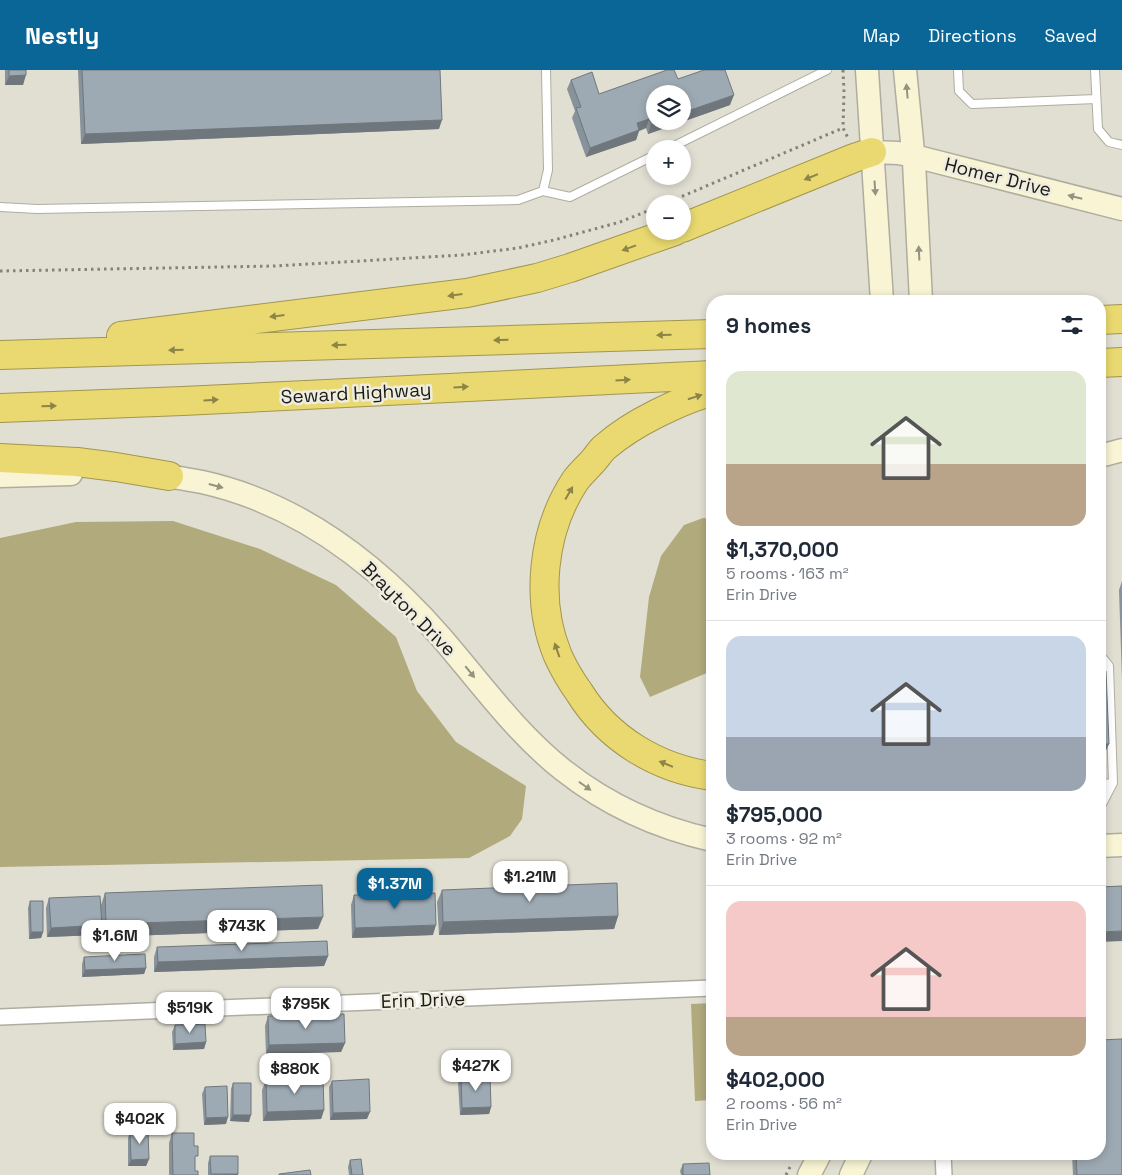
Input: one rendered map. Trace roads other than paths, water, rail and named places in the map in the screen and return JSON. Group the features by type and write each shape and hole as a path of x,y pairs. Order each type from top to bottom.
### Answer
{"highway":[{"path":"691,224 872,152"},
{"path":"0,351 467,293 537,278 650,240"},
{"path":"1106,320 1122,319"},
{"path":"0,355 706,334"},
{"path":"1106,363 1122,362"},
{"name":"Seward Highway","path":"0,408 706,375"},
{"path":"706,394 666,409 628,430 605,447 576,480 563,503 554,527 548,552 544,592 547,614 558,656 570,679 595,714 612,732 645,755 664,764 706,775"},
{"path":"0,458 77,462 169,476"}],"main road":[{"path":"867,70 882,295"},
{"path":"905,70 914,156 921,295"},
{"name":"Homer Drive","path":"872,152 914,156 1122,209"},
{"path":"1106,454 1122,450"},
{"name":"Brayton Drive","path":"0,476 45,474 169,476 218,486 274,506 327,535 353,553 399,593 440,636 519,729 563,770 588,788 626,810 683,832 706,838"},
{"path":"1106,846 1122,845"},
{"path":"809,1175 817,1160"},
{"path":"850,1175 858,1160"}],"street":[{"name":"Erin Drive","path":"0,1017 706,988"},
{"path":"943,1160 944,1175"}],"lane":[{"path":"543,191 548,170 546,70"},
{"path":"686,140 827,70"},
{"path":"958,70 959,91 972,104 1096,99"},
{"path":"1094,70 1098,129 1108,142 1122,144"},
{"path":"0,207 47,209 518,200 543,191 570,197 646,159"},
{"path":"1106,662 1109,666 1112,783 1106,796"},
{"path":"1106,784 1112,783"}]}
